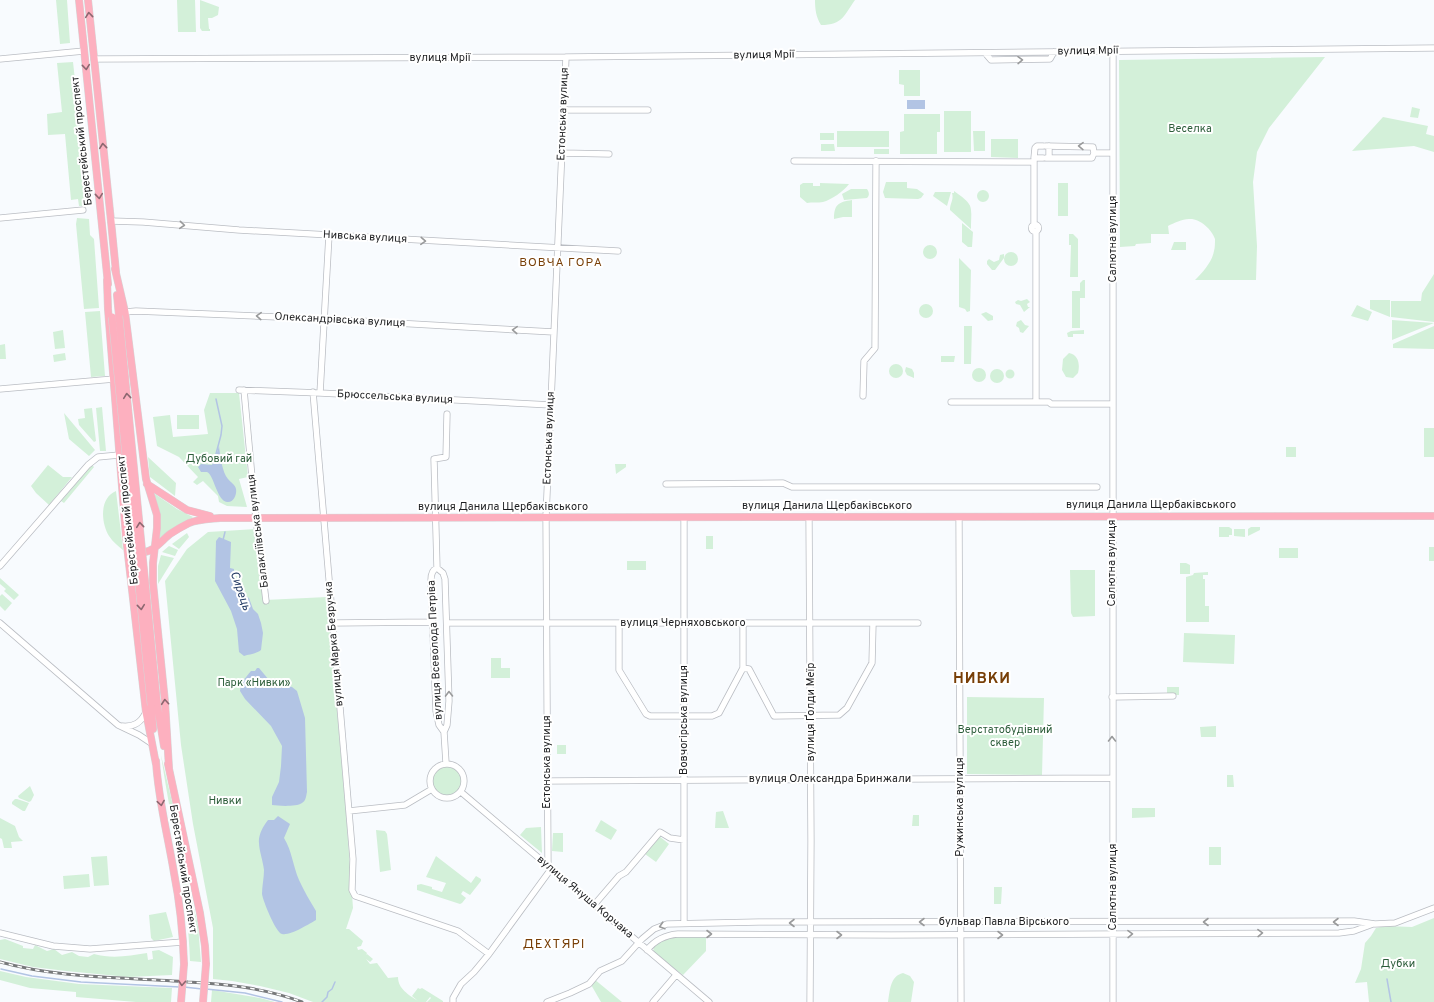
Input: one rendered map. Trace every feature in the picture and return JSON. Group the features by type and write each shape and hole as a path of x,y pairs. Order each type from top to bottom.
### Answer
{"main road":[{"name":"Берестейський проспект","path":"79,0 107,280 108,309 121,455 121,480 130,575 146,712 156,764 163,816 179,900 184,942 181,1002"},
{"name":"Берестейський проспект","path":"88,0 112,221 154,704 156,764"},
{"name":"Берестейський проспект","path":"107,280 119,315 147,484 157,515 158,528 153,563 153,583 165,702 169,768"},
{"path":"136,457 141,448"},
{"path":"137,466 145,472"},
{"path":"121,480 126,469"},
{"name":"вулиця Данила Щербаківського","path":"147,484 186,510 220,518"},
{"name":"вулиця Данила Щербаківського","path":"155,548 171,534 189,523 202,519 220,518 1434,516"},
{"path":"126,537 130,544 138,551 146,552 155,548"},
{"path":"130,575 134,567 142,565 148,568 153,583"},
{"name":"Берестейський проспект","path":"154,704 200,913 206,964 203,1002"}],"street":[{"name":"вулиця Мрії","path":"94,58 566,57 1434,48"},
{"path":"0,59 84,51"},
{"name":"Салютна вулиця","path":"1113,51 1113,1002"},
{"name":"Естонська вулиця","path":"550,868 547,781 546,518 566,57"},
{"path":"564,110 648,110"},
{"path":"794,161 1034,160 1046,158 1092,158 1094,153 1093,147 1037,146 1035,148 1034,160 1034,226 1032,230 1036,232 1036,402"},
{"path":"1046,146 1046,158"},
{"path":"562,153 609,154"},
{"path":"1094,153 1113,153"},
{"path":"863,396 864,361 875,348 876,161"},
{"path":"0,218 83,210"},
{"name":"Нивська вулиця","path":"112,221 558,249 618,251"},
{"path":"320,393 329,235"},
{"name":"Олександрівська вулиця","path":"119,315 136,311 325,319 554,332"},
{"path":"0,389 114,380"},
{"name":"Брюссельська вулиця","path":"241,390 313,392 551,405"},
{"name":"Балакліївська вулиця","path":"241,390 266,600"},
{"name":"вулиця Марка Безручка","path":"313,392 353,859 352,890 355,896 458,931 489,954"},
{"path":"951,402 1049,402 1051,404 1112,404"},
{"name":"вулиця Всеволода Петріва","path":"446,763 444,732 447,725 449,701 447,623 445,579 443,573 437,568 434,459 446,457 447,414"},
{"path":"0,566 88,465 98,457 121,455"},
{"path":"666,484 783,483 792,486 1097,487"},
{"name":"вулиця Ґолди Меїр","path":"809,517 811,624 810,1002"},
{"name":"Ружинська вулиця","path":"960,517 961,1002"},
{"name":"Вовчогірська вулиця","path":"684,518 684,923"},
{"name":"вулиця Всеволода Петріва","path":"437,568 434,569 431,574 430,580 436,711 439,725 444,732"},
{"path":"332,623 433,622"},
{"path":"0,623 118,725 139,735 151,743"},
{"name":"вулиця Черняховського","path":"447,623 918,623"},
{"path":"619,623 619,670 646,714 650,716 712,716 719,713 743,668 743,623"},
{"path":"743,668 749,669 774,716 839,715 848,708 872,663 873,624"},
{"path":"1112,697 1173,696"},
{"path":"118,725 134,725 143,718 146,712"},
{"path":"446,763 456,766 463,773 464,783 461,792 453,797 445,798 437,795 430,784 431,774 437,766 446,763"},
{"name":"вулиця Олександра Бринжали","path":"547,781 1112,778"},
{"path":"349,811 405,805 432,789"},
{"name":"вулиця Януша Корчака","path":"461,792 709,1002"},
{"path":"594,905 619,876 626,872 660,832 670,838 684,840"},
{"path":"452,1002 461,984 474,972 489,954 550,868"},
{"name":"бульвар Павла Вірського","path":"547,1002 589,984 600,971 622,961 649,933 658,927 667,924 961,922 1358,922 1375,924 1395,923 1434,908"},
{"name":"бульвар Павла Вірського","path":"647,950 666,935 678,934 811,935 1339,933 1354,931 1375,924"},
{"path":"0,933 53,946 90,949 184,942"},
{"path":"653,1002 676,975"}],"green space":[{"path":"56,0 67,0 70,43 60,44"},
{"path":"177,0 195,0 196,32 178,32"},
{"path":"200,0 219,7 218,15 208,18 210,31 202,31 200,28"},
{"path":"815,0 855,0 839,21 828,25 821,25 816,13"},
{"name":"Веселка","path":"1325,57 1269,128 1257,152 1253,182 1257,246 1256,280 1195,280 1204,270 1213,255 1215,239 1205,225 1193,219 1181,220 1168,226 1169,234 1151,234 1151,243 1120,247 1119,60"},
{"path":"73,62 89,206 79,206 78,199 71,200 65,134 48,135 47,114 62,112 57,63"},
{"path":"899,70 920,70 920,96 904,96 904,85 899,84"},
{"path":"1412,107 1420,109 1418,118 1410,117"},
{"path":"944,111 971,111 971,152 944,152"},
{"path":"904,114 940,114 940,132 937,132 937,154 900,154 900,132 904,131"},
{"path":"1383,117 1428,126 1426,134 1434,136 1434,152 1414,146 1352,151"},
{"path":"837,131 889,131 889,147 837,147"},
{"path":"973,131 985,131 985,151 974,151"},
{"path":"820,133 834,133 834,140 820,140"},
{"path":"991,139 1018,139 1018,158 991,157"},
{"path":"821,144 834,144 835,151 821,151"},
{"path":"874,149 889,149 889,154 874,154"},
{"path":"886,182 907,182 907,188 917,189 924,194 918,199 885,198 883,192"},
{"path":"803,183 813,183 813,186 820,186 820,183 849,184 841,192 826,201 807,203 800,197 800,185"},
{"path":"1058,183 1068,183 1068,216 1058,216"},
{"path":"851,189 867,189 869,196 867,198 844,200 842,194"},
{"path":"983,190 987,192 989,196 987,200 983,202 979,200 977,196 979,192"},
{"path":"954,191 969,203 971,210 971,229 950,210 953,198 952,193 954,193"},
{"path":"935,192 951,192 947,206 933,196"},
{"path":"852,200 852,217 834,219 836,207 840,203"},
{"path":"77,218 89,219 90,235 94,239 99,308 84,309 76,224"},
{"path":"962,223 973,232 972,247 968,247 962,242"},
{"path":"1069,234 1073,234 1078,239 1078,277 1070,277 1071,245 1069,245"},
{"path":"1174,242 1186,242 1186,250 1171,250"},
{"path":"930,245 935,247 937,252 935,257 930,259 925,257 923,252 925,247"},
{"path":"1011,252 1016,254 1018,259 1016,264 1011,266 1006,264 1004,259 1006,254"},
{"path":"1004,254 1004,258 995,270 992,270 987,264 987,261 989,259 994,262 999,260 1000,255"},
{"path":"959,258 971,270 970,311 967,312 965,309 959,307"},
{"path":"1434,274 1434,322 1391,317 1391,301 1421,301 1422,293"},
{"path":"1085,280 1085,298 1080,298 1080,283"},
{"path":"1072,291 1080,291 1080,328 1072,328"},
{"path":"1027,299 1030,302 1027,304 1028,307 1030,307 1024,312 1020,305 1016,304 1015,302 1018,300 1021,301"},
{"path":"1370,300 1390,300 1390,317 1370,309"},
{"path":"926,304 931,306 933,311 931,316 926,318 921,316 919,311 921,306"},
{"path":"1357,305 1372,312 1368,321 1351,316"},
{"path":"100,311 105,376 91,377 85,312"},
{"path":"986,312 993,316 993,320 988,321 981,314"},
{"path":"1021,320 1025,325 1029,326 1023,333 1020,332 1019,328 1016,326 1017,322"},
{"path":"1392,320 1434,323 1392,340"},
{"path":"964,326 972,326 971,364 964,364"},
{"path":"1434,326 1434,349 1393,348 1393,344"},
{"path":"63,330 65,348 55,349 53,332"},
{"path":"1084,330 1084,334 1073,334 1073,337 1068,337 1067,333 1071,331"},
{"path":"5,344 6,359 0,359 0,345"},
{"path":"65,353 66,360 54,362 53,355"},
{"path":"1069,353 1077,358 1079,364 1078,373 1073,378 1066,377 1062,370 1063,359"},
{"path":"941,356 955,356 954,362 941,362"},
{"path":"896,364 901,366 903,371 901,376 896,378 891,376 889,371 891,366"},
{"path":"906,367 912,369 914,378 907,375 905,371"},
{"path":"979,368 984,370 986,375 984,380 979,382 974,380 972,375 974,370"},
{"path":"997,369 1002,371 1004,376 1002,381 997,383 992,381 990,376 992,371"},
{"path":"1010,369 1015,374 1010,379 1005,374"},
{"name":"Дубовий гай","path":"210,393 239,393 248,477 239,479 247,507 227,506 219,502 218,496 203,481 197,485 193,482 198,477 179,457 157,446 153,417 170,415 173,437 208,434 204,410"},
{"path":"102,407 106,451 100,451 96,408"},
{"path":"92,408 96,441 94,442 79,425 78,419 85,418 84,409"},
{"path":"64,413 95,450 89,456 69,439"},
{"path":"177,415 199,415 199,429 177,429"},
{"path":"1424,428 1434,428 1434,457 1424,457"},
{"path":"1286,447 1296,447 1296,457 1286,457"},
{"path":"148,457 176,483 175,496 150,477"},
{"path":"615,464 626,464 626,467 616,474"},
{"path":"48,465 63,477 72,477 49,505 31,486"},
{"path":"92,465 94,467 64,503 61,501"},
{"path":"116,491 123,550 109,536 106,531 103,518 104,505 110,494"},
{"path":"154,494 177,509 193,517 160,538 160,514"},
{"path":"1219,527 1229,527 1232,529 1232,535 1229,535 1229,537 1219,537"},
{"path":"1251,527 1260,527 1260,530 1248,536 1248,529"},
{"name":"Парк «Нивки»","path":"256,529 265,600 327,597 353,908 346,929 349,929 363,941 361,946 357,947 358,950 362,949 367,953 366,955 367,954 373,959 370,962 366,959 370,964 377,963 388,978 398,977 400,985 408,994 418,1001 412,996 418,988 422,988 443,1002 427,1002 431,998 430,997 426,1002 313,1002 289,993 260,986 213,979 213,928 193,824 181,745 165,581 187,549 208,532"},
{"path":"1234,529 1245,529 1245,537 1234,536"},
{"path":"187,533 189,537 179,549 172,544"},
{"path":"706,536 713,536 713,549 706,549"},
{"path":"169,546 178,550 175,556 162,552"},
{"path":"1429,547 1434,547 1434,561 1429,561"},
{"path":"1279,548 1298,548 1298,558 1279,558"},
{"path":"161,555 174,558 158,584 158,566"},
{"path":"627,561 646,561 646,570 627,570"},
{"path":"1180,563 1190,565 1190,574 1180,574"},
{"path":"1070,570 1095,570 1095,616 1073,617 1071,613"},
{"path":"1208,572 1208,575 1203,575 1203,579 1205,579 1205,606 1209,606 1209,622 1186,622 1186,577 1193,575 1194,573"},
{"path":"0,578 19,595 14,600 4,591 6,589 0,584"},
{"path":"2,594 12,603 5,611 0,606 0,596"},
{"path":"1184,633 1235,635 1234,664 1183,662"},
{"path":"491,658 501,658 501,668 510,668 510,678 491,678"},
{"path":"1167,687 1179,687 1179,695 1167,695"},
{"name":"Верстатобудівний сквер","path":"967,697 1044,698 1042,775 967,774"},
{"path":"1216,726 1216,737 1201,737 1200,727"},
{"path":"557,745 566,745 566,754 557,754"},
{"path":"161,755 177,823 185,869 198,926 201,962 190,961 189,935 183,884"},
{"path":"447,766 453,767 461,775 461,787 453,795 447,796 441,795 433,787 432,781 433,775 441,767"},
{"path":"1227,775 1233,775 1234,787 1227,787"},
{"path":"30,786 34,795 31,801 29,802 19,798 18,796"},
{"path":"15,799 29,803 25,811 12,804"},
{"path":"1132,808 1155,808 1155,817 1132,818"},
{"path":"723,811 729,828 715,828 716,812"},
{"path":"913,815 919,815 919,826 912,826"},
{"path":"0,818 15,826 19,837 23,841 11,842 12,848 4,848 2,839 0,838"},
{"path":"601,820 617,830 611,840 595,831"},
{"path":"541,827 542,853 520,835 526,828"},
{"path":"376,830 385,831 387,834 391,870 380,872"},
{"path":"553,833 563,833 563,852 552,851"},
{"path":"659,836 669,844 656,862 645,854"},
{"path":"1209,847 1221,847 1221,865 1209,865"},
{"path":"107,856 109,885 94,886 91,857"},
{"path":"436,856 471,883 476,876 481,879 470,895 463,891 461,894 466,898 462,903 460,904 417,890 417,885 421,884 442,892 446,883 426,877"},
{"path":"89,874 90,887 64,889 63,876"},
{"path":"994,887 1002,887 1001,904 994,904"},
{"path":"166,912 173,937 154,941 151,938 149,915"},
{"name":"Дубки","path":"1434,918 1434,1002 1369,1002 1367,982 1355,983 1361,969 1365,943 1376,928 1386,926 1412,927"},
{"path":"706,937 706,951 683,975 653,953 654,946 665,938"},
{"path":"5,939 23,946 23,948 33,949 35,945 47,951 54,949 62,955 72,952 79,956 88,957 94,954 114,957 147,953 148,960 153,959 152,951 159,950 173,957 172,975 128,977 33,967 0,959 0,940"},
{"path":"0,971 26,977 79,984 172,988 171,1002 136,1002 76,997 76,992 30,988 0,980"},
{"path":"903,973 910,976 914,982 911,1002 888,1002 891,984 895,977"},
{"path":"594,979 622,1002 601,1002 590,983"},
{"path":"212,990 260,998 275,1002 211,1002"}],"water":[{"path":"907,100 925,100 925,109 907,109"},
{"path":"219,446 224,472 236,489 234,498 229,502 224,501 218,493 209,474 207,472 201,472 198,467 201,464 212,465 214,463"},
{"path":"219,537 231,542 230,568 234,569 234,577 237,586 244,595 249,598 261,623 263,633 261,650 244,656 239,652 237,629 231,611 215,581 216,541"},
{"path":"259,668 269,680 292,687 297,691 305,718 307,792 304,801 296,805 272,805 272,797 279,782 282,746 271,726 245,699 240,691 241,685 245,678 251,671 255,671"},
{"path":"278,816 290,824 284,838 289,848 299,880 316,911 316,920 299,929 285,934 279,932 276,928 263,898 264,870 259,846 260,834 268,820 274,820"}],"waterway":[{"name":"Сирець","path":"213,465 222,426 216,399"},
{"name":"Сирець","path":"223,540 225,532"},
{"path":"1,969 32,976 81,982 180,987"},
{"path":"1387,979 1391,1002"},
{"path":"322,1002 327,997 328,992 332,989 335,982"},
{"path":"184,987 202,989"},
{"path":"206,989 245,993 282,1002"}],"railway":[{"path":"0,962 46,972 231,986 274,993 302,1002"},
{"path":"204,1002 207,964"}],"district":[{"name":"ВОВЧА ГОРА","path":"561,263"},
{"name":"НИВКИ","path":"982,679"},
{"name":"ДЕХТЯРІ","path":"554,945"}],"park label":[{"name":"Нивки","path":"225,801"}]}
